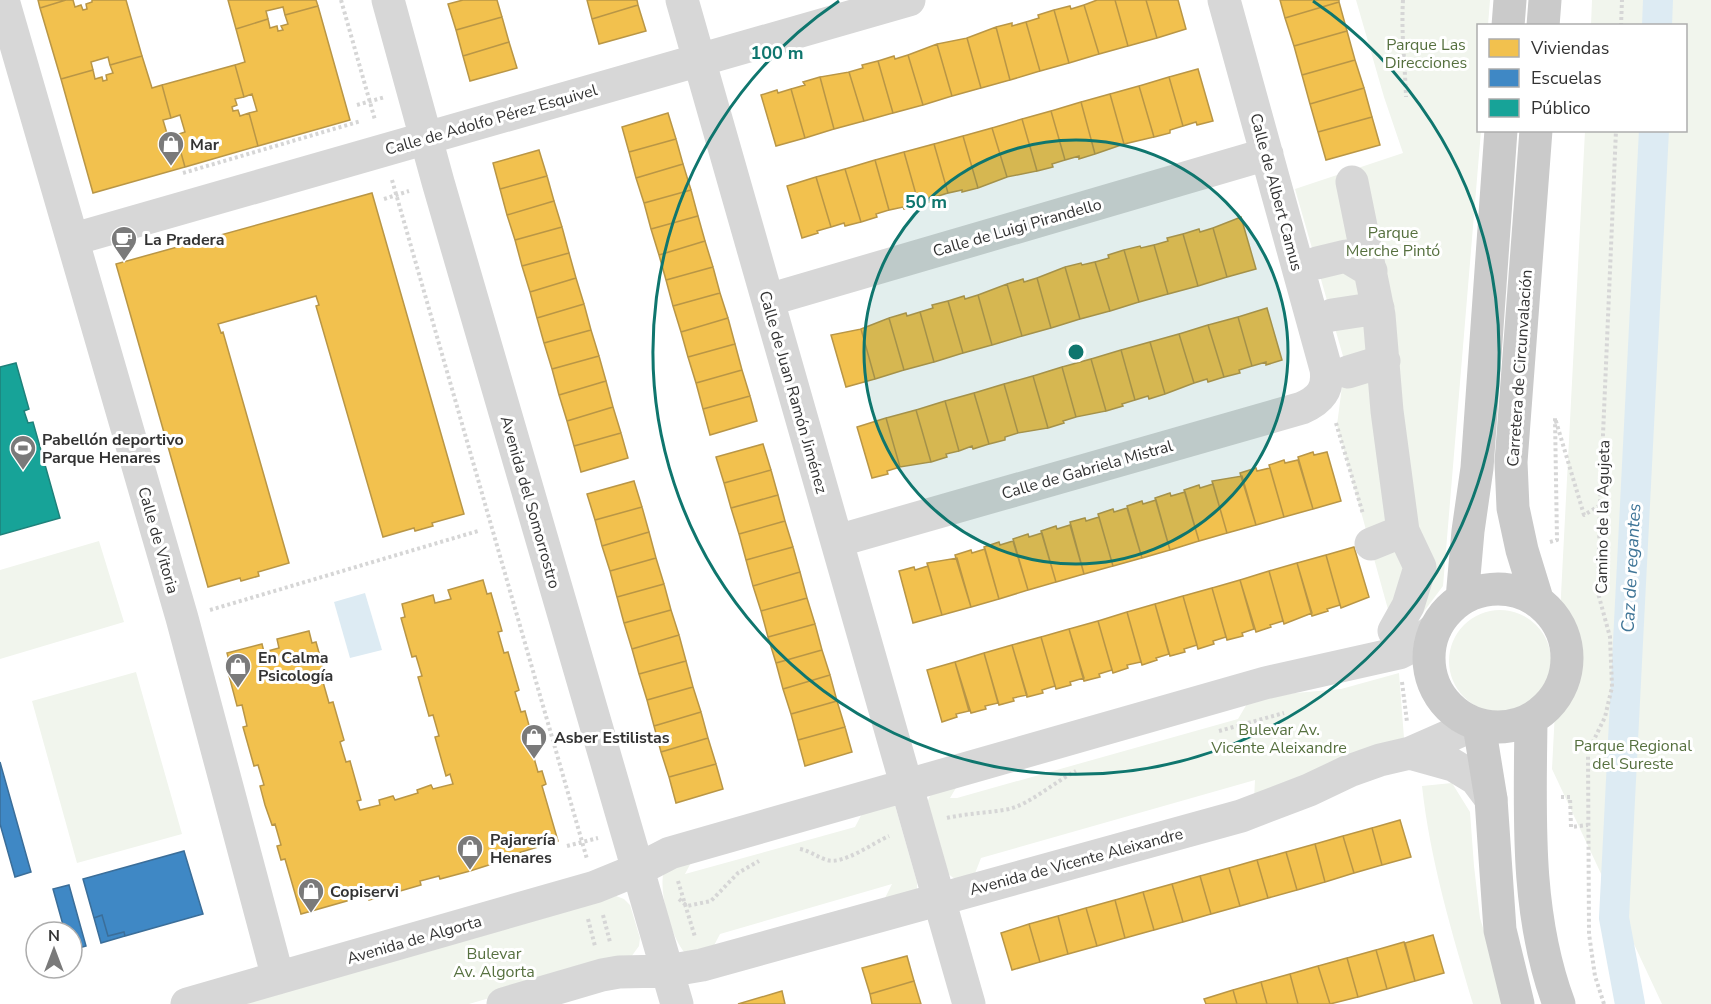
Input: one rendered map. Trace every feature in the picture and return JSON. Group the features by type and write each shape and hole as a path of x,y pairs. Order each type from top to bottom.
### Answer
{"main road":[{"path":"1508,24 1510,0"},
{"path":"1543,24 1545,0"},
{"path":"1462,599 1477,468 1501,132"},
{"name":"Carretera de Circunvalación","path":"1536,132 1511,462 1513,508 1522,550 1538,602"},
{"path":"1493,589 1524,594 1538,602 1553,616 1563,633 1568,653 1566,673 1559,692 1547,708 1531,720 1504,728 1478,725 1451,710 1434,686 1428,657 1435,629 1451,607 1477,592 1493,589"},
{"path":"1531,720 1531,858 1536,911 1559,1004"},
{"path":"1478,725 1491,799 1500,930 1518,1004"}],"street":[{"name":"Calle de Vitoria","path":"3,0 74,238 182,618 278,978"},
{"name":"Avenida del Somorrostro","path":"387,0 677,1004"},
{"name":"Calle de Juan Ramón Jiménez","path":"682,0 969,1004"},
{"name":"Calle de Adolfo Pérez Esquivel","path":"74,238 909,0"},
{"name":"Calle de Albert Camus","path":"1224,0 1326,369 1337,378"},
{"name":"Calle de Luigi Pirandello","path":"768,300 1267,154"},
{"path":"1352,182 1378,308 1402,531 1420,567 1396,642"},
{"path":"1317,263 1346,256 1371,270"},
{"path":"1332,315 1378,308"},
{"path":"1337,378 1383,361"},
{"name":"Calle de Gabriela Mistral","path":"837,541 1302,408 1322,396 1337,378"},
{"path":"1371,544 1402,531"},
{"path":"643,883 670,853 1264,683 1396,642 1417,644 1435,629"},
{"name":"Avenida de Vicente Aleixandre","path":"667,971 702,964 1241,816 1309,790 1349,771 1410,753 1478,725"},
{"path":"1410,753 1453,765 1476,779 1491,799"},
{"name":"Avenida de Algorta","path":"187,1004 587,889 643,883"},
{"path":"503,1004 610,974 667,971"}],"path":[{"path":"341,0 610,974"},
{"path":"1402,0 1401,31 1406,66 1406,96"},
{"path":"1621,24 1622,0"},
{"path":"179,174 361,122"},
{"name":"Camino de la Agujeta","path":"1604,1004 1595,976 1589,934 1588,752 1605,717 1612,687 1610,637 1598,593 1599,505 1616,132"},
{"path":"1335,418 1371,544"},
{"path":"207,611 478,531"},
{"path":"1396,642 1410,753"},
{"path":"1209,734 1287,712"},
{"path":"793,850 810,852 828,861 840,861 890,836 918,827 969,813 1010,808 1029,800 1056,781 1087,768"},
{"path":"1570,797 1571,827 1588,825"},
{"path":"643,883 664,895 678,897 687,906 711,901 738,873 762,860"},
{"path":"587,889 610,974"}],"green space":[{"name":"Parque Merche Pintó","path":"1356,0 1490,0 1488,24 1477,24 1477,132 1481,132 1443,586 1419,618 1394,631 1337,425 1345,363 1295,189 1403,153"},
{"name":"Parque Regional del Sureste","path":"1592,0 1711,0 1711,1004 1662,1004 1552,769 1585,132 1687,132 1687,24 1591,24"},
{"path":"99,541 124,622 0,659 0,570"},
{"path":"1500,610 1529,618 1543,632 1551,661 1543,690 1529,704 1500,712 1471,704 1457,690 1449,661 1457,632 1471,618"},
{"path":"136,672 182,834 77,863 32,701"},
{"name":"Bulevar Av. Vicente Aleixandre","path":"1399,673 1404,738 1254,800 1255,780 981,858 972,881 955,879 944,871 926,805 933,789 963,776 950,798 957,798 1238,719 1251,697 1341,689"},
{"path":"1452,783 1470,812 1480,918 1506,1004 1473,1004 1443,896 1430,841 1422,786"},
{"path":"868,802 894,802 917,882 917,890 880,908 892,884 720,934 709,955 685,953 675,936 667,913 663,890 664,870 695,855 685,874 855,827"},
{"name":"Bulevar Av. Algorta","path":"616,896 624,899 630,905 640,938 639,946 631,957 469,1004 222,1004"}],"shaded area":[{"path":"365,593 382,650 350,658 334,602"}],"building: Viviendas":[{"path":"38,0 66,0 40,8"},
{"path":"73,0 75,7 81,5 83,10 87,9 86,4 92,0 126,0 142,56 110,65 108,57 91,62 93,70 61,79 40,8"},
{"path":"228,0 316,0 318,6 285,15 283,7 266,11 268,19 236,29"},
{"path":"463,0 497,0 502,17 456,30 448,4"},
{"path":"587,0 637,0 638,5 592,19"},
{"path":"1097,0 1115,0 1128,46 1099,54 1084,5"},
{"path":"1115,0 1146,0 1157,38 1128,46"},
{"path":"1146,0 1178,0 1186,29 1157,38"},
{"path":"1280,0 1339,0 1339,2 1285,18"},
{"path":"1339,2 1347,31 1294,46 1285,18"},
{"path":"638,5 646,31 599,44 592,19"},
{"path":"1084,5 1099,54 1069,63 1054,10 1070,6 1071,9"},
{"path":"318,6 350,120 258,146 249,113 257,111 252,94 244,97 235,65 245,62 236,29 268,19 270,28 277,26 278,31 283,30 281,26 288,24 285,15"},
{"path":"1054,10 1069,63 1040,71 1026,22"},
{"path":"502,17 509,42 463,56 456,30"},
{"path":"1026,22 1040,71 1010,80 996,27"},
{"path":"996,27 1010,80 981,88 967,38"},
{"path":"1347,31 1355,60 1302,75 1294,46"},
{"path":"967,38 981,88 952,96 937,44"},
{"path":"509,42 517,68 470,81 463,56"},
{"path":"937,44 952,96 923,105 908,55"},
{"path":"908,55 923,105 893,113 878,61"},
{"path":"142,56 152,88 162,85 171,118 163,120 168,137 176,135 185,167 93,193 61,79 93,70 95,79 102,77 103,81 107,80 106,75 113,73 110,65"},
{"path":"1355,60 1364,88 1310,104 1302,75"},
{"path":"878,61 893,113 864,121 849,72 863,68 862,65"},
{"path":"235,65 244,97 235,99 237,105 232,107 233,111 238,110 240,116 249,113 258,146 185,167 176,135 185,132 180,115 171,118 162,85"},
{"path":"1198,69 1213,121 1197,125 1196,122 1183,126 1169,77"},
{"path":"849,72 864,121 834,129 820,77"},
{"path":"820,77 834,129 805,138 791,89 805,85 803,82"},
{"path":"1169,77 1183,126 1170,130 1170,133 1154,137 1139,86"},
{"path":"1139,86 1154,137 1124,144 1110,94"},
{"path":"1364,88 1372,117 1318,132 1310,104"},
{"path":"791,89 805,138 776,146 761,95"},
{"path":"1110,94 1124,144 1095,154 1081,102"},
{"path":"1081,102 1095,154 1065,160 1051,111"},
{"path":"1051,111 1065,160 1052,164 1053,167 1037,171 1022,119"},
{"path":"668,113 676,139 629,152 622,127"},
{"path":"1372,117 1380,145 1326,160 1318,132"},
{"path":"1022,119 1037,171 1007,177 992,128"},
{"path":"992,128 1007,177 978,188 963,136"},
{"path":"963,136 978,188 948,193 934,144"},
{"path":"676,139 683,164 636,178 629,152"},
{"path":"934,144 948,193 935,197 936,200 919,205 904,152"},
{"path":"539,150 547,176 500,189 493,163"},
{"path":"904,152 919,205 889,210 875,160"},
{"path":"875,160 889,210 861,222 845,169"},
{"path":"683,164 691,190 644,203 636,178"},
{"path":"845,169 861,222 845,226 844,223 831,227 816,177"},
{"path":"547,176 554,201 507,215 500,189"},
{"path":"816,177 831,227 802,238 787,186"},
{"path":"691,190 698,216 651,229 644,203"},
{"path":"372,193 464,514 432,523 433,526 415,531 414,528 383,537 316,306 319,305 316,296 218,324 221,333 223,332 289,563 258,572 259,576 241,581 240,578 208,587 116,264"},
{"path":"554,201 562,227 515,240 507,215"},
{"path":"698,216 705,241 659,255 651,229"},
{"path":"1241,217 1256,269 1227,277 1213,228"},
{"path":"562,227 569,253 522,266 515,240"},
{"path":"1213,228 1227,277 1198,286 1183,234"},
{"path":"1183,234 1198,286 1168,294 1154,245 1168,241 1167,238"},
{"path":"705,241 713,267 666,280 659,255"},
{"path":"1154,245 1168,294 1139,302 1124,250"},
{"path":"1124,250 1139,302 1110,311 1095,262"},
{"path":"569,253 576,278 530,292 522,266"},
{"path":"1095,262 1110,311 1080,319 1065,267"},
{"path":"713,267 720,293 673,306 666,280"},
{"path":"1065,267 1080,319 1051,328 1037,278"},
{"path":"576,278 584,304 537,318 530,292"},
{"path":"1037,278 1051,328 1022,336 1007,284"},
{"path":"1007,284 1022,336 992,345 978,295"},
{"path":"720,293 728,318 681,332 673,306"},
{"path":"978,295 992,345 963,353 948,301"},
{"path":"948,301 963,353 934,362 920,312 933,308 932,305"},
{"path":"584,304 591,330 544,343 537,318"},
{"path":"1267,308 1282,360 1252,366 1238,317"},
{"path":"920,312 934,362 904,370 889,318"},
{"path":"1238,317 1252,366 1239,370 1240,373 1224,377 1208,325"},
{"path":"728,318 735,344 688,357 681,332"},
{"path":"889,318 904,370 875,379 861,329"},
{"path":"1208,325 1224,377 1194,383 1179,334"},
{"path":"861,329 875,379 846,387 831,335"},
{"path":"591,330 599,356 552,369 544,343"},
{"path":"1179,334 1194,383 1165,394 1150,342"},
{"path":"1150,342 1165,394 1135,400 1121,350"},
{"path":"735,344 742,370 696,383 688,357"},
{"path":"1121,350 1135,400 1106,411 1091,359"},
{"path":"599,356 606,381 559,395 552,369"},
{"path":"1091,359 1106,411 1076,417 1062,367"},
{"path":"1062,367 1076,417 1048,428 1033,376"},
{"path":"742,370 750,396 703,409 696,383"},
{"path":"1033,376 1048,428 1018,433 1004,384"},
{"path":"606,381 613,407 567,421 559,395"},
{"path":"1004,384 1018,433 1005,437 1005,440 989,444 974,393"},
{"path":"974,393 989,444 973,449 972,446 959,451 945,401"},
{"path":"750,396 757,421 710,435 703,409"},
{"path":"945,401 959,451 946,454 947,457 931,462 916,410"},
{"path":"613,407 621,433 574,446 567,421"},
{"path":"916,410 931,462 900,467 886,418"},
{"path":"886,418 900,467 887,471 888,474 872,478 857,427"},
{"path":"621,433 628,458 581,472 574,446"},
{"path":"763,444 771,470 724,483 716,457"},
{"path":"1313,452 1314,455 1327,452 1341,501 1313,509 1298,457"},
{"path":"1284,460 1285,463 1298,460 1313,509 1284,517 1269,465"},
{"path":"1256,468 1257,471 1270,468 1284,517 1256,525 1240,473"},
{"path":"771,470 778,495 731,508 724,483"},
{"path":"1242,476 1256,525 1227,533 1212,481"},
{"path":"634,481 642,507 595,520 587,494"},
{"path":"1213,484 1227,533 1199,541 1184,490 1199,485 1200,488"},
{"path":"1185,492 1199,541 1170,550 1155,498 1170,493 1171,496"},
{"path":"778,495 785,521 739,534 731,508"},
{"path":"1156,500 1170,550 1142,558 1127,506 1142,501 1143,504"},
{"path":"642,507 649,532 602,546 595,520"},
{"path":"1127,508 1142,558 1113,566 1098,514 1113,509 1114,512"},
{"path":"1099,517 1113,566 1084,574 1070,522"},
{"path":"785,521 793,547 746,560 739,534"},
{"path":"1070,525 1084,574 1056,582 1041,531 1056,526 1057,529"},
{"path":"649,532 656,558 610,571 602,546"},
{"path":"1042,533 1056,582 1028,590 1013,539 1028,534 1029,537"},
{"path":"1013,541 1028,590 999,599 984,547 999,542 1000,545"},
{"path":"793,547 800,572 753,586 746,560"},
{"path":"1354,547 1369,597 1341,608 1326,555"},
{"path":"985,549 999,599 971,607 955,555"},
{"path":"1326,555 1340,605 1312,616 1297,563"},
{"path":"656,558 664,584 617,597 610,571"},
{"path":"957,558 971,607 942,615 927,563"},
{"path":"1297,563 1312,613 1284,624 1269,571"},
{"path":"928,566 942,615 913,623 899,571"},
{"path":"1269,571 1283,621 1256,632 1240,580"},
{"path":"800,572 807,598 761,611 753,586"},
{"path":"483,580 487,594 491,593 502,631 498,632 504,653 508,652 519,690 515,692 521,712 525,711 536,750 532,751 538,772 542,771 546,784 542,786 558,841 491,861 492,864 470,871 440,879 439,876 420,881 421,885 369,900 368,895 301,914 285,859 281,860 277,846 281,845 275,824 272,825 265,805 260,786 264,785 258,765 254,766 243,727 247,726 242,705 237,706 227,668 231,667 227,653 262,644 264,652 279,648 277,639 309,631 312,643 316,642 327,681 323,682 329,703 333,702 344,740 340,742 346,762 350,761 361,800 357,801 360,810 380,805 379,800 393,796 395,800 418,793 417,790 431,785 433,789 453,784 450,774 446,776 435,737 439,736 433,715 429,716 418,677 422,676 416,656 412,657 401,618 405,617 402,604 433,595 435,603 451,599 448,590"},
{"path":"1240,580 1254,629 1242,633 1243,636 1227,640 1212,588"},
{"path":"664,584 671,610 624,623 617,597"},
{"path":"1212,588 1226,637 1198,649 1183,596"},
{"path":"1183,596 1197,645 1184,649 1185,652 1170,656 1155,604"},
{"path":"807,598 815,624 768,637 761,611"},
{"path":"1155,604 1169,654 1142,665 1127,612"},
{"path":"671,610 679,635 632,649 624,623"},
{"path":"1127,612 1141,662 1127,665 1128,668 1113,673 1098,621"},
{"path":"1098,621 1112,670 1099,674 1100,677 1084,681 1069,629"},
{"path":"815,624 822,650 776,663 768,637"},
{"path":"1069,629 1084,678 1056,689 1041,637"},
{"path":"679,635 686,661 639,674 632,649"},
{"path":"1041,637 1055,686 1042,690 1043,693 1027,697 1012,645"},
{"path":"1012,645 1027,695 1013,698 1014,701 999,705 984,653"},
{"path":"822,650 830,675 783,689 776,663"},
{"path":"984,653 998,703 971,713 955,662"},
{"path":"686,661 693,687 647,700 639,674"},
{"path":"955,662 969,711 956,714 957,717 942,722 927,670"},
{"path":"830,675 837,701 791,714 783,689"},
{"path":"693,687 701,712 654,726 647,700"},
{"path":"837,701 845,727 798,740 791,714"},
{"path":"701,712 708,738 661,752 654,726"},
{"path":"845,727 852,752 805,766 798,740"},
{"path":"708,738 716,764 669,777 661,752"},
{"path":"716,764 723,789 676,803 669,777"},
{"path":"1400,820 1411,857 1382,865 1372,828"},
{"path":"1372,828 1382,865 1354,873 1343,836"},
{"path":"1343,836 1354,873 1325,882 1315,844"},
{"path":"1315,844 1325,882 1297,890 1286,852"},
{"path":"1286,852 1297,890 1268,898 1257,860"},
{"path":"1257,860 1268,898 1240,906 1229,868"},
{"path":"1229,868 1240,906 1211,914 1200,876"},
{"path":"1200,876 1211,914 1183,922 1172,884"},
{"path":"1172,884 1183,922 1154,930 1143,892"},
{"path":"1143,892 1154,930 1125,938 1115,900"},
{"path":"1115,900 1125,938 1097,946 1086,908"},
{"path":"1086,908 1097,946 1068,954 1058,916"},
{"path":"1058,916 1068,954 1040,962 1029,924"},
{"path":"1029,924 1040,962 1012,970 1001,933"},
{"path":"1433,935 1444,973 1415,981 1405,943"},
{"path":"1404,942 1415,981 1387,989 1376,950"},
{"path":"1376,950 1387,989 1358,997 1347,958"},
{"path":"907,956 914,981 870,994 862,968"},
{"path":"1347,958 1358,997 1330,1004 1318,966"},
{"path":"1318,966 1330,1004 1298,1004 1290,974"},
{"path":"1290,974 1298,1004 1267,1004 1261,982"},
{"path":"914,981 921,1004 872,1004 870,994"},
{"path":"1261,982 1267,1004 1237,1004 1233,990"},
{"path":"1233,990 1237,1004 1206,1004 1204,999"},
{"path":"782,991 785,1004 738,1004"}],"building: Escuelas":[{"path":"0,762 31,872 15,877 0,824"},
{"path":"184,851 203,914 125,936 124,932 108,936 102,915 94,918 83,879"},
{"path":"69,885 79,920 62,920 53,889"},
{"path":"102,915 108,936 124,932 125,936 101,943 94,918"}],"building: Público":[{"name":"Pabellón deportivo Parque Henares","path":"16,363 29,409 24,411 28,423 33,422 60,518 0,535 0,367"}],"waterway":[{"name":"Caz de regantes","path":"1657,24 1658,0"},
{"name":"Caz de regantes","path":"1630,1004 1614,918 1654,132"}],"place":[{"name":"Mar","path":"171,167"},
{"name":"La Pradera","path":"124,262"},
{"name":"Pabellón deportivo Parque Henares","path":"23,471"},
{"name":"En Calma Psicología","path":"238,689"},
{"name":"Asber Estilistas","path":"534,760"},
{"name":"Pajarería Henares","path":"470,871"},
{"name":"Copiservi","path":"311,914"}],"park label":[{"name":"Parque Las Direcciones","path":"1426,53"}]}
